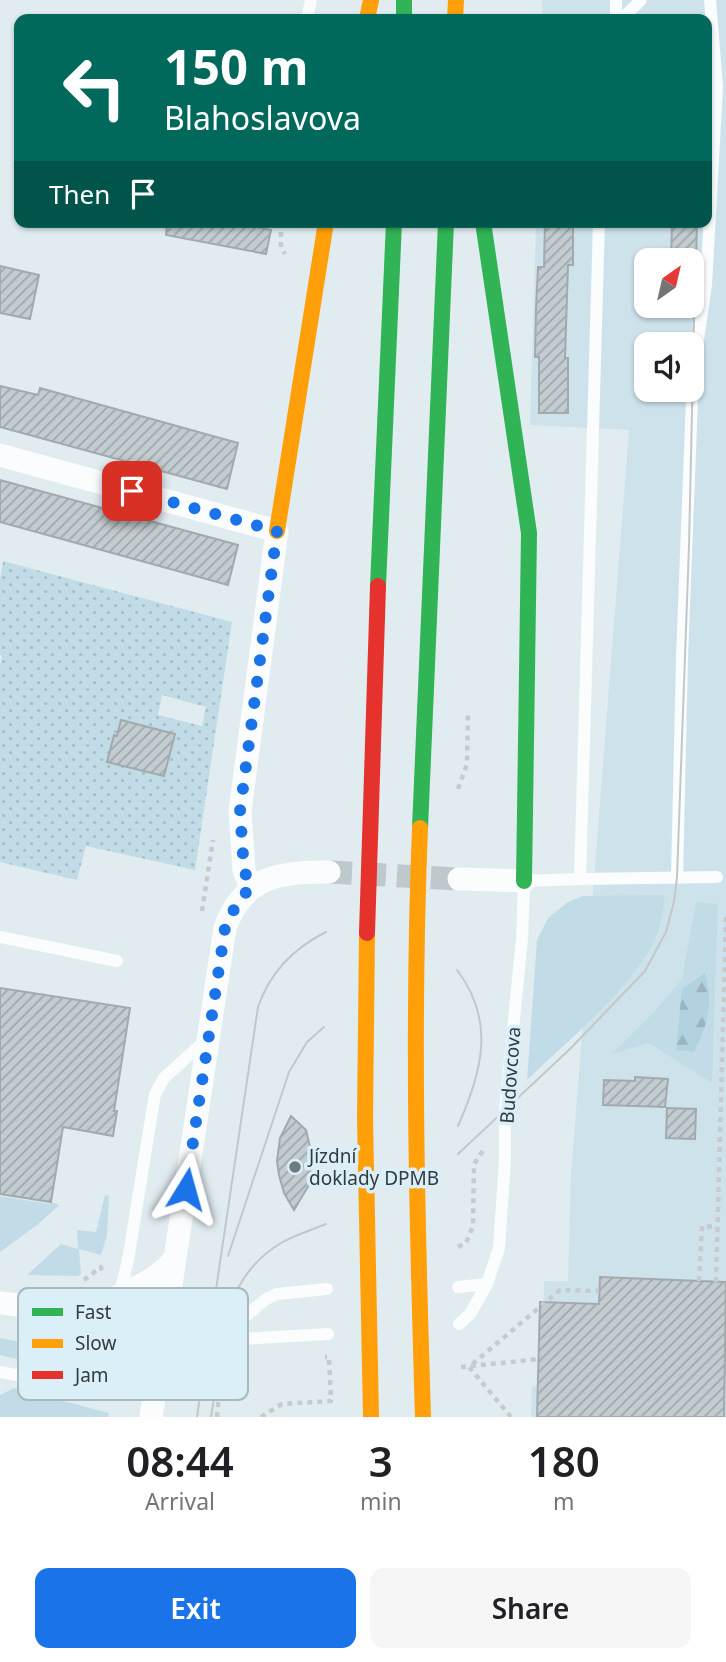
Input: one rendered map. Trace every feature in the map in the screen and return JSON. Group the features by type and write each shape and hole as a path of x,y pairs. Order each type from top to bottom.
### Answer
{"highway":[{"path":"277,531 325,228"},
{"path":"371,1417 364,1147 366,937 371,744 394,228"},
{"path":"422,1417 415,1147 416,931 446,228"},
{"path":"484,228 529,533 524,881"}],"street":[{"path":"0,455 277,531 240,811 244,870 251,888"},
{"path":"169,1288 225,928 239,899 251,888 284,873 328,872"},
{"path":"459,878 524,881"},
{"path":"136,1288 163,1272 173,1261"}],"lane":[{"path":"627,14 640,0"},
{"path":"712,25 717,87 712,177"},
{"path":"580,879 598,228"},
{"path":"677,877 681,658 693,373 706,285 709,228"},
{"path":"524,881 717,877"},
{"name":"Budovcova","path":"459,1324 470,1314 487,1284 499,1248 505,1160 505,1110 522,939 524,881"},
{"path":"0,937 117,961"},
{"path":"121,1288 155,1094 164,1079 207,1038"},
{"path":"458,1287 487,1284"},
{"path":"248,1313 277,1294 327,1289"},
{"path":"248,1339 328,1334"},
{"path":"0,1371 18,1375"}],"path":[{"path":"467,764 468,711"},
{"path":"201,914 215,832"},
{"path":"716,1282 726,916"},
{"path":"699,1281 702,1226 717,1227"},
{"path":"469,1367 560,1290 599,1291"},
{"path":"261,1417 282,1404 331,1401 329,1357 316,1357"},
{"path":"461,1367 539,1359"},
{"path":"469,1367 511,1417"}],"shaded area":[{"path":"542,0 726,0 726,1417 531,1417 532,1387 542,1383 544,1281 568,1281 571,1175 629,430 530,425 536,228 712,228 712,14 542,14"},
{"path":"3,561 232,622 195,870 86,846 77,880 0,862 0,579","holes":["162,695 206,707 202,726 158,715"]},
{"path":"665,895 658,932 635,971 619,991 527,1080 537,940 548,918 568,902 583,896"},
{"path":"696,902 718,904 712,1083 649,1043 612,1054 656,1010 682,979"},
{"path":"105,1195 109,1196 107,1235 101,1255 79,1249 81,1274 78,1276 27,1275 61,1244 78,1249 77,1230 96,1232"},
{"path":"0,1196 50,1204 51,1202 59,1205 0,1252"},
{"path":"0,1338 18,1343 18,1359 0,1355"},
{"path":"14,1388 18,1389 18,1400 60,1400 109,1413 108,1417 0,1417 0,1395"}],"green space":[{"path":"705,973 709,1004 703,1031 694,1052 676,1050 682,989"}],"building":[{"path":"167,228 271,230 266,254 166,235"},
{"path":"545,228 573,228 573,265 568,265 565,358 568,358 568,413 539,413 539,357 535,357 536,310 538,267 544,267"},
{"path":"672,228 697,228 696,248 671,248"},
{"path":"0,266 39,275 30,319 0,313"},
{"path":"0,386 38,395 40,388 238,443 227,489 0,427"},
{"path":"0,480 238,545 228,585 0,522"},
{"path":"121,720 175,734 164,776 107,762"},
{"path":"0,988 130,1008 114,1111 117,1111 113,1136 63,1127 51,1202 0,1194"},
{"path":"635,1077 668,1079 665,1107 603,1105 604,1080 635,1081"},
{"path":"667,1108 696,1109 695,1139 666,1138"},
{"name":"Jízdní doklady DPMB","path":"291,1116 306,1130 312,1155 309,1185 294,1210 284,1193 277,1161 280,1138"},
{"path":"600,1277 726,1282 724,1417 537,1417 540,1302 599,1304"}],"tunnel":[{"path":"329,872 459,879"}],"tram line":[{"path":"458,1154 570,1049 645,971 666,932 677,877 694,318"},
{"path":"216,1288 258,1007 269,983 284,962 326,932"},
{"path":"457,970 477,1008 481,1028 479,1066 458,1126"},
{"path":"228,1256 289,1072 307,1042 324,1027"},
{"path":"238,1288 260,1259 281,1243 326,1224"},
{"path":"197,1417 200,1400"},
{"path":"211,1417 213,1400"}],"traffic: fast":[{"path":"404,0 404,14"},
{"path":"378,586 394,228"},
{"path":"420,828 446,228"},
{"path":"484,228 529,533 524,881"}],"traffic: slow":[{"path":"368,14 371,0"},
{"path":"455,14 456,0"},
{"path":"277,531 325,228"},
{"path":"420,828 416,1049 423,1417"},
{"path":"367,933 365,1118 371,1417"}],"traffic: jam":[{"path":"367,933 378,586"}],"place":[{"name":"Jízdní doklady DPMB","path":"295,1167"}],"route":[{"path":"132,491 277,531 240,811 244,870 251,888 239,899 225,928 186,1189"}]}
